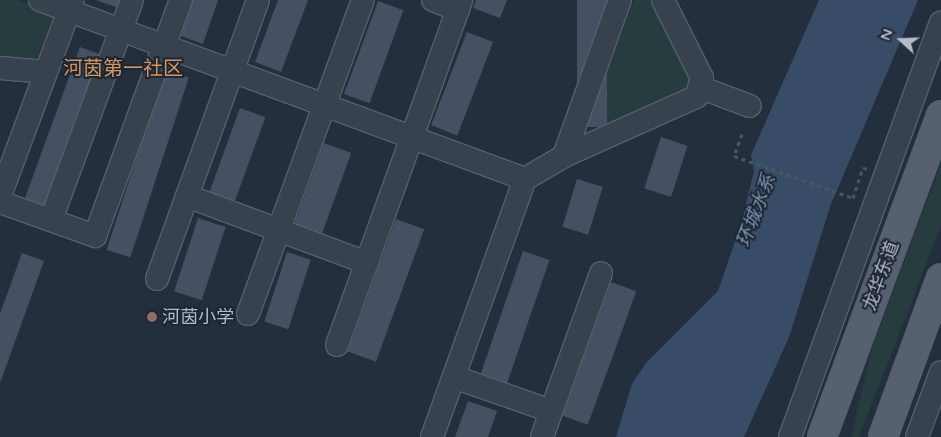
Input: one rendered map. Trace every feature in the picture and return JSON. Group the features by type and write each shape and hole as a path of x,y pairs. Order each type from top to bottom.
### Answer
{"main road":[{"name":"龙华东道","path":"822,437 941,116"},
{"path":"883,437 941,278"}],"street":[{"path":"40,0 71,5 121,30 525,179"},
{"path":"51,220 132,0"},
{"path":"0,202 95,236 181,0"},
{"path":"157,279 258,0"},
{"path":"248,314 363,0"},
{"path":"338,345 460,5 433,0"},
{"path":"564,156 620,0"},
{"path":"432,437 525,179 564,156 696,97 702,88 702,78 663,0"},
{"path":"0,196 71,5"},
{"path":"790,437 941,23"},
{"path":"0,68 46,72"},
{"path":"702,88 750,106"},
{"path":"187,196 367,263"},
{"path":"542,437 601,273"},
{"path":"918,437 941,372"},
{"path":"454,377 551,411"}],"path":[{"path":"742,134 734,156 852,198 860,176"}],"green space":[{"path":"0,0 18,0 54,13 37,60 0,58"},
{"path":"634,0 654,0 692,72 688,91 601,129 594,126 592,113"},
{"path":"941,163 941,226 859,437 851,437 872,348"}],"water":[{"name":"环城水系","path":"819,0 918,0 831,204 789,337 744,437 616,437 632,384 646,363 718,291 742,221 754,171 751,155"}],"building":[{"path":"96,0 124,0 121,9"},
{"path":"191,0 218,0 203,44 178,35"},
{"path":"278,0 308,0 281,72 255,62"},
{"path":"476,0 507,0 500,18 473,8"},
{"path":"577,0 607,0 607,127 577,127"},
{"path":"378,1 403,10 370,103 344,94"},
{"path":"467,32 493,42 457,135 431,125"},
{"path":"80,47 105,56 50,208 25,198"},
{"path":"165,70 189,78 130,257 107,250"},
{"path":"240,108 265,117 233,206 208,196"},
{"path":"661,137 688,146 671,197 644,188"},
{"path":"324,143 351,153 319,240 292,230"},
{"path":"577,179 603,187 588,235 562,227"},
{"path":"198,218 226,227 202,300 174,291"},
{"path":"396,219 424,229 376,362 348,351"},
{"path":"523,251 549,260 504,392 478,382"},
{"path":"287,252 311,260 288,329 264,321"},
{"path":"22,253 44,261 0,383 0,314"},
{"path":"611,282 636,291 588,425 562,415"},
{"path":"468,401 497,411 488,437 455,437"}],"place":[{"name":"河茵小学","path":"152,317"}],"district":[{"name":"河茵第一社区","path":"123,69"}]}
